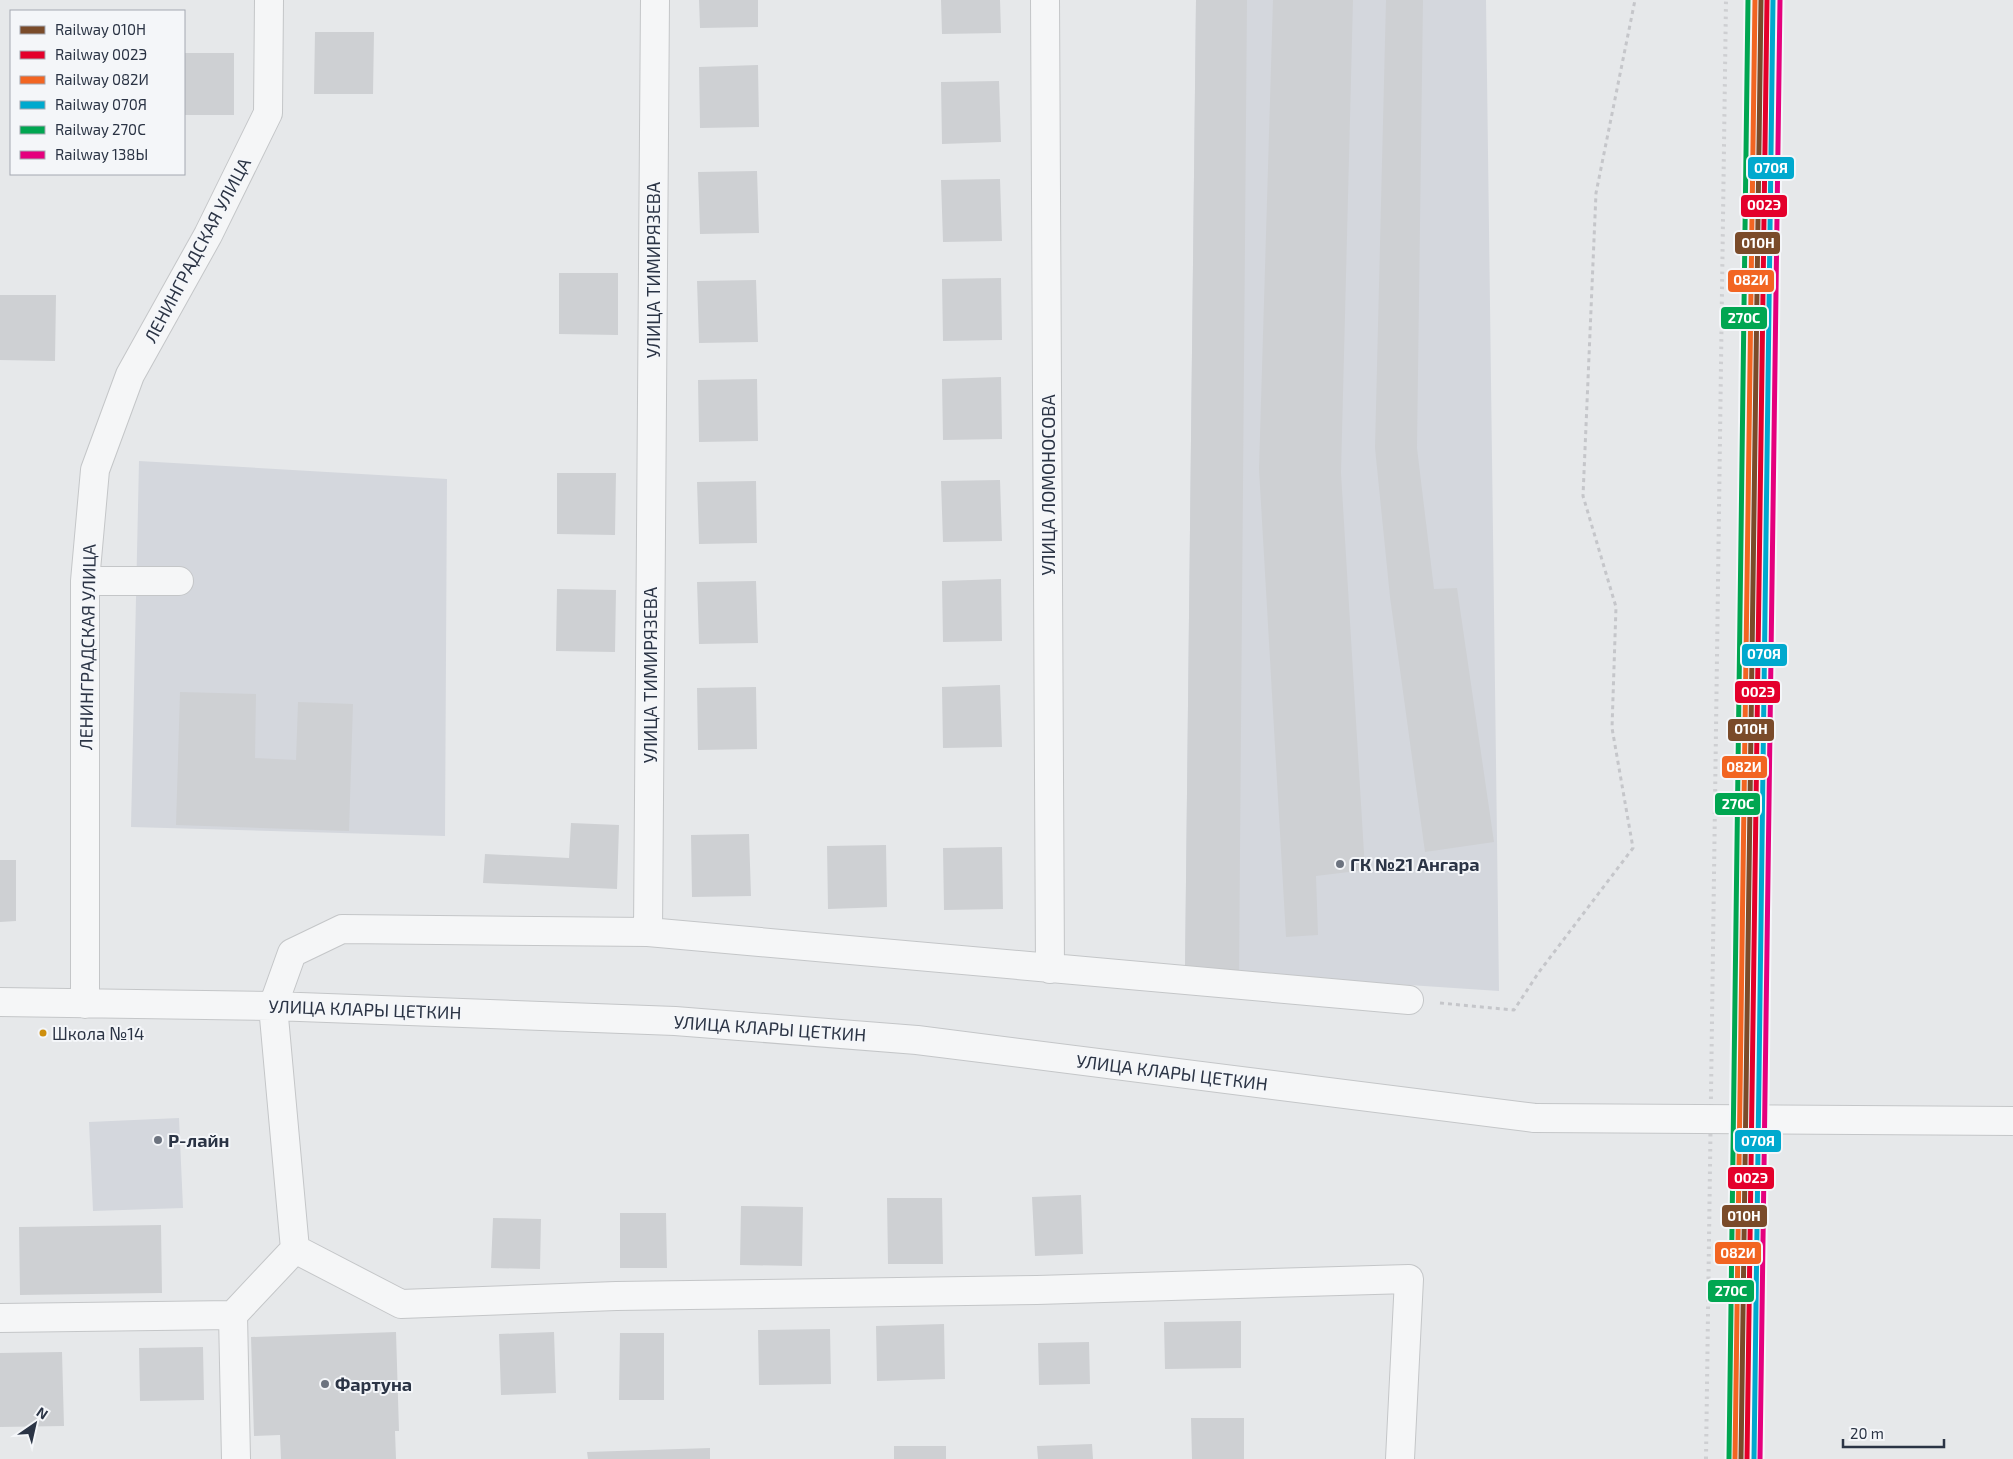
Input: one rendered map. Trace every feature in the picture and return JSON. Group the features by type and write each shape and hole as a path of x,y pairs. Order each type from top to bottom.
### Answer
{"street":[{"name":"ЛЕНИНГРАДСКАЯ УЛИЦА","path":"85,1004 85,581 95,470 130,375 208,235 268,113 269,0"},
{"name":"УЛИЦА ТИМИРЯЗЕВА","path":"648,932 655,0"},
{"name":"УЛИЦА ЛОМОНОСОВА","path":"1045,0 1050,969"},
{"path":"85,581 179,582"},
{"path":"236,1459 233,1315 295,1249 273,1006 292,953 342,929 648,932 1409,1000"},
{"name":"УЛИЦА КЛАРЫ ЦЕТКИН","path":"0,1002 273,1006 676,1021 908,1039 1535,1118 2013,1121"},
{"path":"295,1249 400,1304 616,1296 1037,1290 1409,1279 1400,1459"},
{"path":"0,1318 233,1315"}],"path":[{"path":"1409,1000 1514,1010 1540,972 1633,848 1612,728 1616,607 1582,496 1596,193 1635,0"}],"shaded area":[{"path":"1196,0 1486,0 1499,991 1185,970"},
{"path":"139,461 447,479 445,836 131,827"},
{"path":"179,1118 183,1208 93,1211 89,1122"}],"building":[{"path":"699,0 758,0 758,27 700,28"},
{"path":"941,0 1000,0 1001,33 942,34"},
{"path":"1196,0 1247,0 1239,973 1185,970"},
{"path":"1273,0 1353,0 1341,473 1365,870 1316,876 1318,935 1286,937 1259,469"},
{"path":"1386,0 1423,0 1417,448 1434,589 1457,588 1494,842 1425,852 1390,597 1375,448"},
{"path":"315,32 374,32 373,94 314,94"},
{"path":"185,53 234,53 234,115 185,115"},
{"path":"758,65 759,127 700,128 699,67"},
{"path":"999,81 1001,142 942,144 941,82"},
{"path":"757,171 759,233 700,234 698,172"},
{"path":"1000,179 1002,241 943,242 941,180"},
{"path":"559,273 618,273 618,335 559,334"},
{"path":"1001,278 1002,340 943,341 942,279"},
{"path":"756,280 758,342 699,343 697,281"},
{"path":"0,295 56,295 55,361 0,360"},
{"path":"1001,377 1002,439 943,440 942,379"},
{"path":"757,379 758,441 699,442 698,380"},
{"path":"557,473 616,473 615,535 557,534"},
{"path":"1000,480 1002,541 943,542 941,481"},
{"path":"756,481 757,543 699,544 697,482"},
{"path":"1001,579 1002,641 943,642 942,581"},
{"path":"756,581 758,643 699,644 697,582"},
{"path":"557,589 616,590 615,652 556,651"},
{"path":"1000,685 1002,747 943,748 942,687"},
{"path":"756,687 757,749 698,750 697,688"},
{"path":"180,692 256,694 255,758 296,760 298,702 353,704 349,831 176,825"},
{"path":"571,823 619,825 617,889 483,883 485,854 569,858"},
{"path":"749,834 751,896 692,897 691,835"},
{"path":"886,845 887,907 828,909 827,846"},
{"path":"1002,847 1003,909 944,910 943,848"},
{"path":"0,860 16,860 16,921 0,922"},
{"path":"1081,1195 1083,1254 1035,1256 1032,1197"},
{"path":"887,1198 942,1198 943,1264 888,1264"},
{"path":"741,1206 803,1207 802,1266 740,1265"},
{"path":"620,1213 666,1213 667,1268 620,1268"},
{"path":"493,1218 541,1219 540,1269 491,1268"},
{"path":"161,1225 162,1293 20,1295 19,1227"},
{"path":"1241,1321 1241,1368 1165,1369 1164,1322"},
{"path":"944,1324 945,1379 877,1381 876,1326"},
{"path":"830,1329 831,1384 759,1385 758,1330"},
{"name":"Фартуна","path":"396,1332 399,1431 395,1431 396,1459 281,1459 280,1435 254,1436 251,1337"},
{"path":"554,1332 556,1393 501,1395 499,1334"},
{"path":"620,1333 664,1333 664,1400 619,1400"},
{"path":"1089,1342 1090,1384 1039,1385 1038,1343"},
{"path":"203,1347 204,1400 140,1401 139,1348"},
{"path":"62,1352 64,1426 0,1427 0,1353"},
{"path":"1191,1418 1244,1418 1244,1459 1192,1459"},
{"path":"1092,1444 1093,1459 1038,1459 1037,1446"},
{"path":"894,1446 946,1446 946,1459 894,1459"},
{"path":"710,1448 710,1459 588,1459 587,1452"}],"railway":[{"path":"1706,1459 1726,0"}],"rail line":[{"name":"270С","path":"1729,1459 1748,0"},
{"name":"082И","path":"1735,1459 1755,0"},
{"name":"010Н","path":"1741,1459 1761,0"},
{"name":"002Э","path":"1747,1459 1767,0"},
{"name":"070Я","path":"1754,1459 1773,0"},
{"name":"138Ы","path":"1760,1459 1780,0"}],"place":[{"name":"ГК №21 Ангара","path":"1340,864"},
{"name":"Школа №14","path":"43,1033"},
{"name":"Р-лайн","path":"158,1140"},
{"name":"Фартуна","path":"325,1384"}]}
